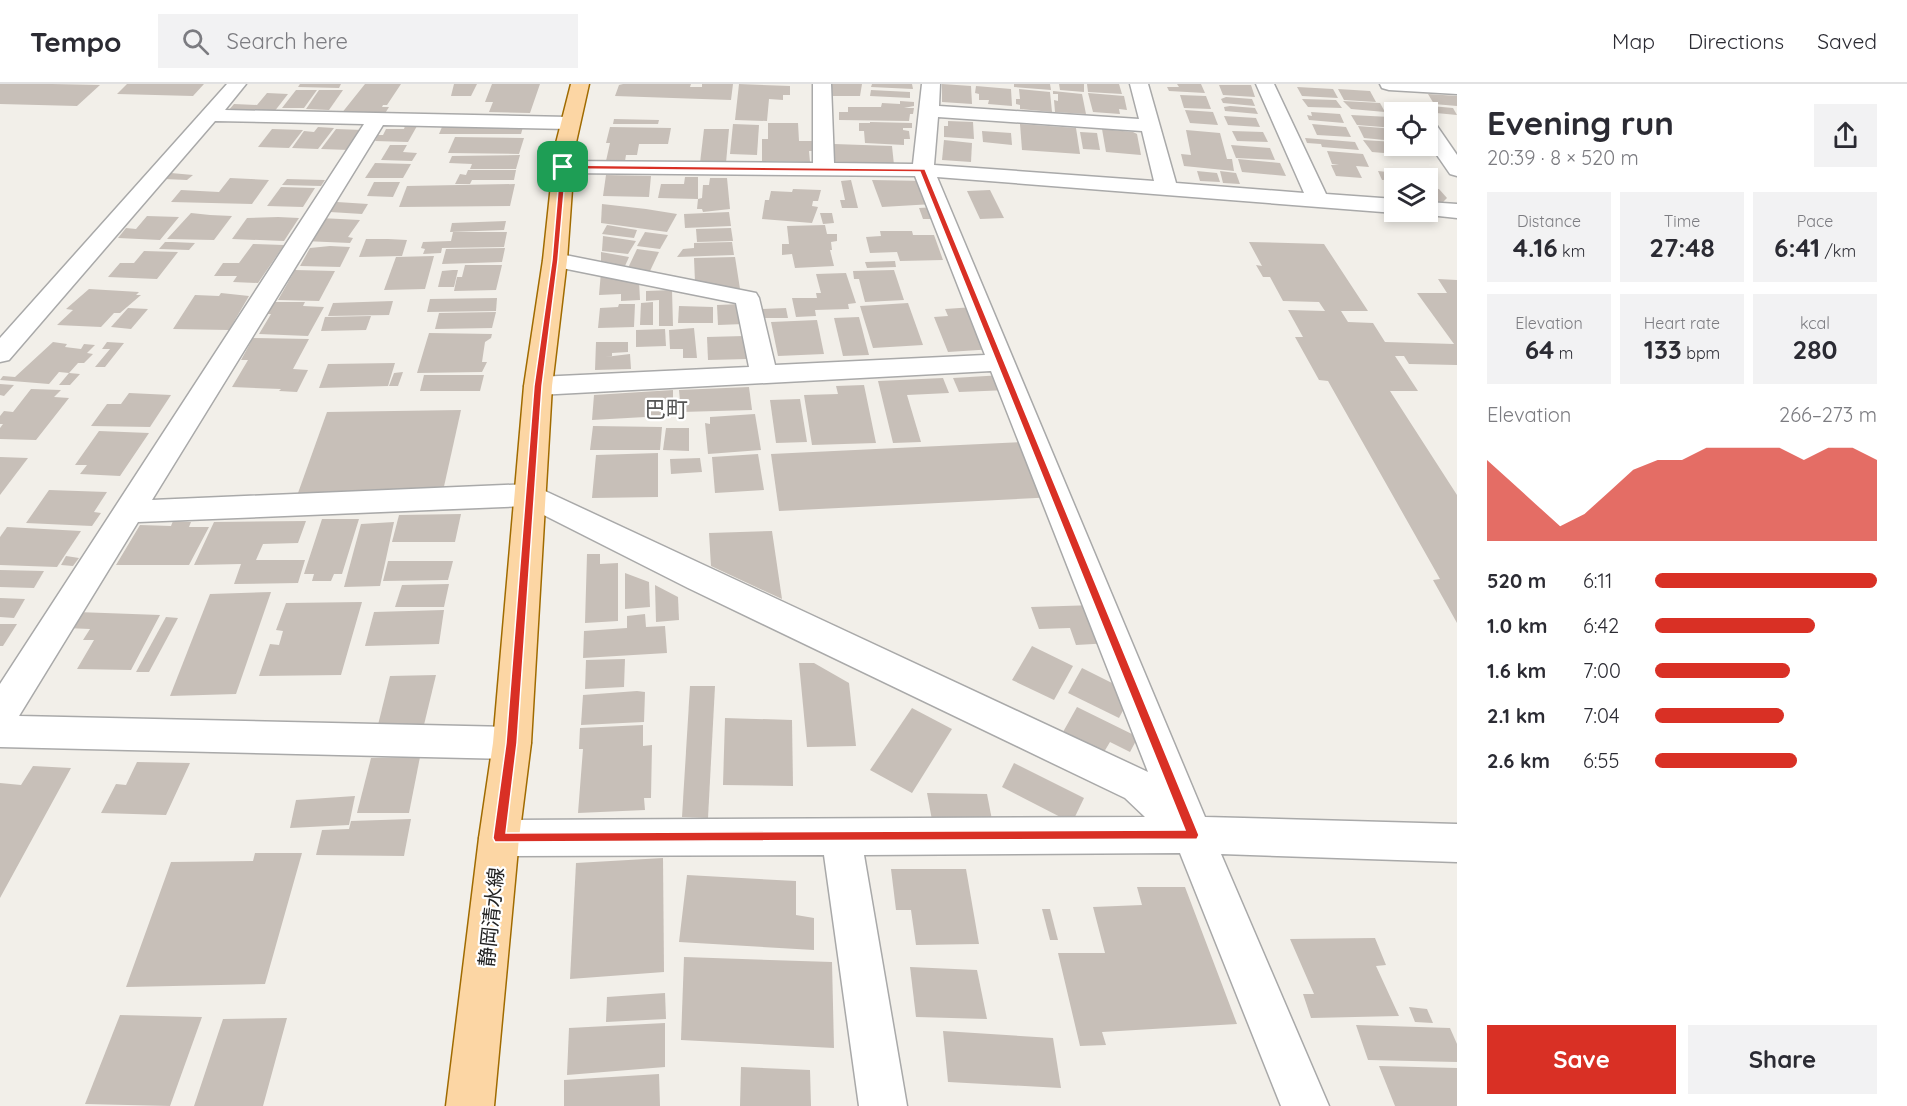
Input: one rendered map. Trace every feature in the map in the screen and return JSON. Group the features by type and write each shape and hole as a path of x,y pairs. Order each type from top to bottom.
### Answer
{"main road":[{"name":"静岡清水線","path":"470,1106 499,838 512,743 538,386 555,260 569,123 580,84"}],"street":[{"path":"0,354 237,84"},
{"path":"822,84 824,170"},
{"path":"931,84 923,170 1305,1106"},
{"path":"1140,84 1167,189"},
{"path":"1265,84 1318,200"},
{"path":"1389,84 1457,88"},
{"path":"1399,84 1411,102"},
{"path":"928,111 1150,126"},
{"path":"210,114 569,123"},
{"path":"0,715 377,119"},
{"path":"1438,142 1457,170"},
{"path":"563,167 923,170 1384,205"},
{"path":"1438,210 1457,211"},
{"path":"555,260 747,298 764,375"},
{"path":"538,386 1001,362"},
{"path":"127,512 530,495 710,584 1139,786 1193,835"},
{"path":"0,731 512,743"},
{"path":"499,838 1193,835 1457,843"},
{"path":"841,837 883,1106"}],"building":[{"path":"0,84 100,85 77,106 0,104"},
{"path":"127,84 204,84 193,96 117,94"},
{"path":"300,84 341,84 339,88 298,87"},
{"path":"365,84 401,84 387,105 383,105 382,107 389,107 384,115 341,114"},
{"path":"454,84 477,84 471,96 451,96"},
{"path":"492,84 540,84 530,113 489,112 493,102 485,102"},
{"path":"691,84 690,87 702,87 702,84 733,84 731,100 615,96 619,85"},
{"path":"739,84 790,86 790,95 783,95 783,100 769,99 767,121 735,120"},
{"path":"829,84 862,84 860,96 824,96"},
{"path":"872,84 912,84 913,89 871,87"},
{"path":"942,84 971,86 972,104 942,102"},
{"path":"1014,84 1050,84 1051,90 1014,87"},
{"path":"1059,84 1084,84 1084,92 1060,90"},
{"path":"1087,84 1119,84 1122,94 1088,92"},
{"path":"1177,84 1201,84 1205,93 1169,91 1167,87 1179,87"},
{"path":"1219,85 1251,85 1255,97 1223,95"},
{"path":"976,86 1011,89 1012,106 988,104 989,100 979,100 979,94 975,93"},
{"path":"1297,87 1333,89 1338,98 1302,96"},
{"path":"1019,89 1050,92 1052,112 1020,109 1020,105 1016,104 1016,99 1020,99"},
{"path":"1338,89 1370,91 1376,102 1344,100"},
{"path":"296,90 317,90 304,108 282,108"},
{"path":"319,90 343,90 329,110 306,109"},
{"path":"871,90 910,92 910,98 870,96"},
{"path":"1053,91 1082,94 1086,114 1055,112 1054,100 1058,101 1058,94 1053,94"},
{"path":"267,93 288,94 274,112 228,111 234,104 257,105"},
{"path":"1088,93 1124,96 1127,110 1119,109 1120,114 1093,112"},
{"path":"1428,94 1457,96 1457,106 1433,102"},
{"path":"1180,95 1206,96 1211,109 1184,108"},
{"path":"1226,97 1252,99 1255,106 1223,103 1221,99"},
{"path":"1302,99 1336,100 1342,108 1308,107"},
{"path":"900,101 914,102 914,106 904,108 914,108 909,121 839,120 839,112 848,112 848,107 881,107 882,103 900,104"},
{"path":"1343,101 1380,103 1384,112 1351,109"},
{"path":"1224,107 1255,108 1258,114 1225,111"},
{"path":"1438,107 1453,108 1457,115 1438,113"},
{"path":"1185,110 1213,112 1218,125 1190,123"},
{"path":"1311,112 1340,114 1344,123 1309,120 1307,115 1312,116"},
{"path":"1351,115 1384,117 1384,127 1357,125"},
{"path":"1224,116 1256,118 1260,127 1228,125"},
{"path":"614,119 659,120 658,124 613,124"},
{"path":"948,121 973,122 974,139 944,137 944,126 948,126"},
{"path":"768,123 798,123 799,141 813,141 814,151 809,151 810,162 762,161 762,139 768,139"},
{"path":"859,123 912,123 912,128 903,128 909,131 910,139 904,139 904,145 865,143 864,131 859,131"},
{"path":"733,124 759,125 757,155 730,154"},
{"path":"1020,124 1076,128 1080,154 1022,150"},
{"path":"1312,124 1346,127 1351,137 1317,135"},
{"path":"405,126 417,126 408,142 375,141 378,135 383,135 386,129 404,129"},
{"path":"1358,126 1384,128 1384,140 1364,138"},
{"path":"318,127 334,128 318,149 292,148 304,131 314,132"},
{"path":"442,127 523,127 521,134 439,134"},
{"path":"610,127 671,128 668,144 639,144 637,155 626,155 625,161 606,161 610,143 606,143"},
{"path":"272,129 303,130 289,148 258,147"},
{"path":"336,129 363,130 349,150 321,149"},
{"path":"704,129 729,129 726,163 700,163"},
{"path":"1102,129 1137,134 1141,155 1106,152"},
{"path":"1186,130 1220,133 1227,159 1232,159 1234,171 1184,166 1181,154 1191,155"},
{"path":"982,131 1011,133 1012,145 983,142"},
{"path":"1232,131 1263,132 1268,142 1237,141"},
{"path":"1080,132 1097,133 1100,150 1083,149"},
{"path":"455,137 524,138 519,154 448,153"},
{"path":"1305,138 1355,142 1359,150 1322,147 1321,144 1307,143"},
{"path":"944,140 972,143 971,162 942,160"},
{"path":"1363,140 1384,141 1384,153 1372,152"},
{"path":"834,144 892,146 894,165 835,165"},
{"path":"390,145 407,145 403,152 417,153 412,161 381,160"},
{"path":"1231,145 1270,148 1275,160 1236,158"},
{"path":"1327,151 1363,154 1369,167 1356,166 1362,178 1336,176 1331,165 1339,165 1332,164"},
{"path":"520,155 516,169 470,169 472,164 449,163 452,156"},
{"path":"1238,159 1280,163 1286,176 1242,172"},
{"path":"375,163 411,164 403,178 365,178"},
{"path":"468,170 516,170 514,180 472,180 470,184 455,184 460,174 466,175"},
{"path":"1197,171 1217,173 1220,182 1200,181"},
{"path":"1220,171 1236,173 1240,184 1223,183"},
{"path":"1378,171 1384,172 1384,180 1382,180"},
{"path":"171,173 193,175 187,180 164,179"},
{"path":"606,175 651,176 649,197 603,196"},
{"path":"685,177 698,177 698,199 658,198 661,184 684,184"},
{"path":"230,178 269,180 252,204 171,202 181,190 219,192"},
{"path":"710,178 727,178 730,209 703,212 702,209 697,209 698,199 702,198 703,185 709,185"},
{"path":"287,179 325,180 321,186 282,185"},
{"path":"851,180 858,208 842,208 840,200 845,200 841,181"},
{"path":"872,180 927,181 933,204 882,207"},
{"path":"374,182 400,182 393,197 367,196"},
{"path":"515,184 510,206 399,207 407,186"},
{"path":"281,187 315,188 303,207 267,206"},
{"path":"793,189 821,190 818,201 813,201 812,206 818,207 812,223 762,219 765,200 769,200 771,191 792,192"},
{"path":"1438,189 1447,198 1443,202 1438,202"},
{"path":"990,190 1004,218 980,219 967,191"},
{"path":"337,202 368,204 362,214 330,212"},
{"path":"602,204 677,214 667,232 601,223"},
{"path":"937,207 942,219 923,219 919,208"},
{"path":"729,212 731,226 685,228 684,214"},
{"path":"191,213 232,216 214,240 167,239"},
{"path":"820,213 832,213 834,223 823,224"},
{"path":"147,216 179,217 160,240 118,238 126,228 136,229"},
{"path":"247,218 299,218 284,241 232,239"},
{"path":"320,218 360,220 348,237 353,238 350,243 304,241"},
{"path":"506,221 504,230 450,232 452,223"},
{"path":"607,225 637,230 634,238 602,234"},
{"path":"825,225 827,234 837,234 837,241 831,242 832,250 830,250 834,266 795,268 792,254 782,255 782,244 789,244 787,226"},
{"path":"731,228 733,241 697,242 696,229"},
{"path":"880,231 912,231 913,235 934,235 943,260 900,261 897,252 870,253 866,237 881,236"},
{"path":"453,232 507,232 504,247 442,248 441,253 423,254 425,249 421,248 423,242 451,241"},
{"path":"645,232 668,235 660,249 637,246"},
{"path":"603,236 636,241 628,254 602,251"},
{"path":"366,239 407,240 402,256 359,257"},
{"path":"165,242 195,243 189,250 159,249"},
{"path":"732,242 734,255 677,257 683,249 694,248 694,243"},
{"path":"1249,242 1324,244 1368,311 1341,311 1348,322 1373,323 1385,342 1454,344 1417,293 1447,293 1438,279 1457,280 1457,365 1409,364 1404,356 1395,356 1418,391 1390,391 1457,495 1457,623 1433,580 1440,579 1328,381 1319,380 1295,337 1303,337 1288,310 1325,311 1319,302 1283,301 1270,277 1263,277 1256,265 1262,266"},
{"path":"253,244 284,245 258,283 233,282 237,276 214,276 223,263 239,263"},
{"path":"350,247 340,267 300,266 310,248"},
{"path":"505,248 502,262 442,264 446,249"},
{"path":"637,249 659,252 650,271 628,268"},
{"path":"144,251 178,252 157,279 108,277 120,263 134,263"},
{"path":"601,252 629,257 625,266 601,261"},
{"path":"434,256 425,289 384,290 396,257"},
{"path":"735,257 740,289 695,282 694,258"},
{"path":"895,261 896,267 867,268 865,262"},
{"path":"465,265 502,265 496,290 454,291 457,277 462,277"},
{"path":"295,270 335,271 319,301 278,300"},
{"path":"458,270 454,287 438,287 442,271"},
{"path":"894,270 904,300 865,302 859,279 854,279 853,271"},
{"path":"601,272 639,281 640,300 621,301 621,294 599,295"},
{"path":"846,273 856,303 848,304 849,309 815,310 816,316 796,317 792,298 817,298 816,293 821,293 816,274"},
{"path":"89,289 139,292 136,295 141,295 120,313 114,313 101,327 57,325 73,310 66,309"},
{"path":"672,290 673,326 659,326 659,300 646,301 646,291"},
{"path":"221,293 249,296 229,330 173,329 195,295 219,296"},
{"path":"497,298 496,311 427,312 430,299"},
{"path":"393,301 389,315 328,316 333,303"},
{"path":"268,302 305,302 303,306 324,307 308,336 259,334 271,314 261,314"},
{"path":"653,302 653,325 640,325 641,303"},
{"path":"908,303 923,345 873,348 860,306"},
{"path":"619,304 635,304 634,327 598,328 600,308 618,307"},
{"path":"741,304 744,324 718,325 717,305"},
{"path":"679,306 713,307 713,323 678,323"},
{"path":"974,307 994,349 948,352 934,317 948,316 945,309"},
{"path":"128,308 148,309 131,329 111,327"},
{"path":"786,308 788,318 763,318 761,309"},
{"path":"496,312 492,328 435,329 439,313"},
{"path":"371,316 366,330 321,331 325,317"},
{"path":"859,317 869,355 843,356 834,318"},
{"path":"817,320 824,354 778,356 771,322"},
{"path":"694,328 697,358 683,358 683,349 670,349 669,330"},
{"path":"665,329 666,346 636,347 636,330"},
{"path":"429,333 492,334 491,338 485,342 482,362 487,362 482,372 417,373"},
{"path":"744,336 747,359 708,360 707,337"},
{"path":"253,338 309,339 293,369 308,370 297,392 232,387 248,360 241,360"},
{"path":"53,342 67,344 65,347 81,349 84,344 95,345 87,353 93,354 84,363 78,363 69,373 59,372 49,384 0,380 3,376 15,377"},
{"path":"107,342 124,343 105,367 95,367 110,349 102,349"},
{"path":"596,342 628,342 628,352 612,353 612,356 605,357 630,354 631,369 595,370"},
{"path":"395,363 388,386 319,388 328,364"},
{"path":"403,372 398,386 389,386 394,373"},
{"path":"69,373 80,374 70,385 59,385"},
{"path":"424,375 484,375 480,391 420,391"},
{"path":"1003,375 1009,390 959,392 953,378"},
{"path":"943,378 949,393 907,395 921,442 893,443 878,381"},
{"path":"0,384 14,385 4,396 0,395"},
{"path":"864,385 876,443 812,445 804,395 838,394 836,386"},
{"path":"749,387 752,410 681,412 679,390"},
{"path":"31,389 61,390 54,397 69,398 36,440 0,439 0,428 3,424 0,424 0,416 4,411 13,412"},
{"path":"673,390 673,401 663,401 663,416 592,420 594,395"},
{"path":"129,393 171,395 150,427 91,426 107,404 121,404"},
{"path":"800,399 807,442 776,443 770,400"},
{"path":"461,410 443,491 298,493 327,412"},
{"path":"755,414 761,450 708,454 705,423 710,424 710,417"},
{"path":"593,426 662,427 660,450 590,450"},
{"path":"666,428 689,428 689,451 663,450"},
{"path":"99,431 149,433 120,476 80,474 87,465 75,465"},
{"path":"1023,442 1056,497 779,511 771,454"},
{"path":"658,453 658,497 592,498 596,455"},
{"path":"758,454 764,490 715,493 712,457"},
{"path":"0,457 28,458 0,495"},
{"path":"700,458 702,472 671,474 670,459"},
{"path":"49,490 107,492 94,512 101,513 92,526 26,523"},
{"path":"461,514 455,542 392,542 399,515"},
{"path":"322,519 359,519 342,574 334,574 331,581 312,581 314,574 304,574"},
{"path":"173,521 191,522 189,527 209,527 189,565 116,565 140,525 171,526"},
{"path":"306,521 298,543 263,544 256,560 305,560 298,583 234,584 241,564 194,565 214,522"},
{"path":"394,522 380,586 344,587 361,524"},
{"path":"7,527 81,531 57,567 0,565 0,537"},
{"path":"772,531 782,599 711,566 709,533"},
{"path":"587,554 600,554 600,564 618,563 618,621 585,623"},
{"path":"66,556 79,558 73,566 61,565"},
{"path":"388,561 453,561 448,580 383,581"},
{"path":"0,570 44,571 34,588 0,587"},
{"path":"625,573 649,582 650,607 625,609"},
{"path":"449,584 444,607 395,607 402,585"},
{"path":"655,585 678,597 679,620 656,622"},
{"path":"271,592 236,694 170,696 210,594"},
{"path":"0,598 25,599 14,618 0,617"},
{"path":"362,602 341,675 259,676 270,644 279,645 283,631 276,630 286,603"},
{"path":"1096,605 1111,643 1076,645 1070,628 1039,629 1031,607"},
{"path":"444,610 439,644 365,646 374,612"},
{"path":"77,612 160,615 131,670 77,669 94,640 83,640 90,629 66,628"},
{"path":"645,614 646,627 665,626 667,653 583,658 584,631 627,628 627,616"},
{"path":"166,617 178,618 149,672 136,672"},
{"path":"0,624 17,624 3,646 0,646"},
{"path":"1032,646 1073,666 1054,700 1012,680"},
{"path":"625,659 624,687 585,689 586,660"},
{"path":"799,663 814,663 849,683 856,746 807,747"},
{"path":"1082,668 1132,693 1119,718 1068,693"},
{"path":"436,675 423,729 377,729 390,676"},
{"path":"690,686 715,686 708,818 682,817"},
{"path":"645,692 644,722 581,725 583,695"},
{"path":"1077,707 1138,737 1130,752 1110,742 1104,752 1063,732"},
{"path":"912,708 952,729 912,793 870,770"},
{"path":"725,718 792,720 793,786 723,785"},
{"path":"643,725 643,746 652,745 651,798 644,798 645,810 578,813 583,749 579,749 580,728"},
{"path":"420,757 409,813 357,813 371,758"},
{"path":"137,762 190,763 166,815 101,813 116,784 126,785"},
{"path":"1014,763 1084,798 1072,823 1002,787"},
{"path":"33,766 71,768 0,898 0,783 21,785"},
{"path":"927,793 987,794 992,820 932,820"},
{"path":"355,796 349,825 290,828 296,800"},
{"path":"411,819 404,856 316,855 322,830 349,829 351,821"},
{"path":"255,853 302,853 265,984 126,987 171,862 253,861"},
{"path":"663,858 664,972 570,979 576,863"},
{"path":"891,869 966,869 979,944 916,945 911,910 896,910"},
{"path":"687,875 796,881 796,915 814,918 814,950 679,942"},
{"path":"1137,887 1185,887 1237,1024 1102,1032 1106,1045 1080,1046 1058,953 1105,953 1093,907 1142,905"},
{"path":"1042,909 1050,909 1058,940 1050,940"},
{"path":"1375,938 1386,965 1376,966 1399,1016 1311,1018 1303,994 1314,994 1290,939"},
{"path":"684,957 832,962 834,1048 681,1040"},
{"path":"910,967 977,970 987,1019 916,1017"},
{"path":"665,993 666,1019 606,1022 607,997"},
{"path":"1409,1007 1427,1009 1433,1023 1415,1022"},
{"path":"120,1015 202,1017 170,1106 85,1104"},
{"path":"287,1018 263,1106 194,1106 223,1019"},
{"path":"665,1023 665,1067 567,1075 569,1028"},
{"path":"1356,1025 1450,1028 1457,1044 1457,1062 1368,1060"},
{"path":"943,1031 1053,1038 1061,1088 948,1082"},
{"path":"1379,1066 1457,1068 1457,1106 1395,1106"},
{"path":"741,1067 810,1070 811,1106 740,1106"},
{"path":"659,1074 660,1106 564,1106 564,1080"}],"district":[{"name":"巴町","path":"666,409"}],"route":[{"path":"563,167 923,170 1193,835 499,838 512,743 538,386 555,260 563,167"}]}
